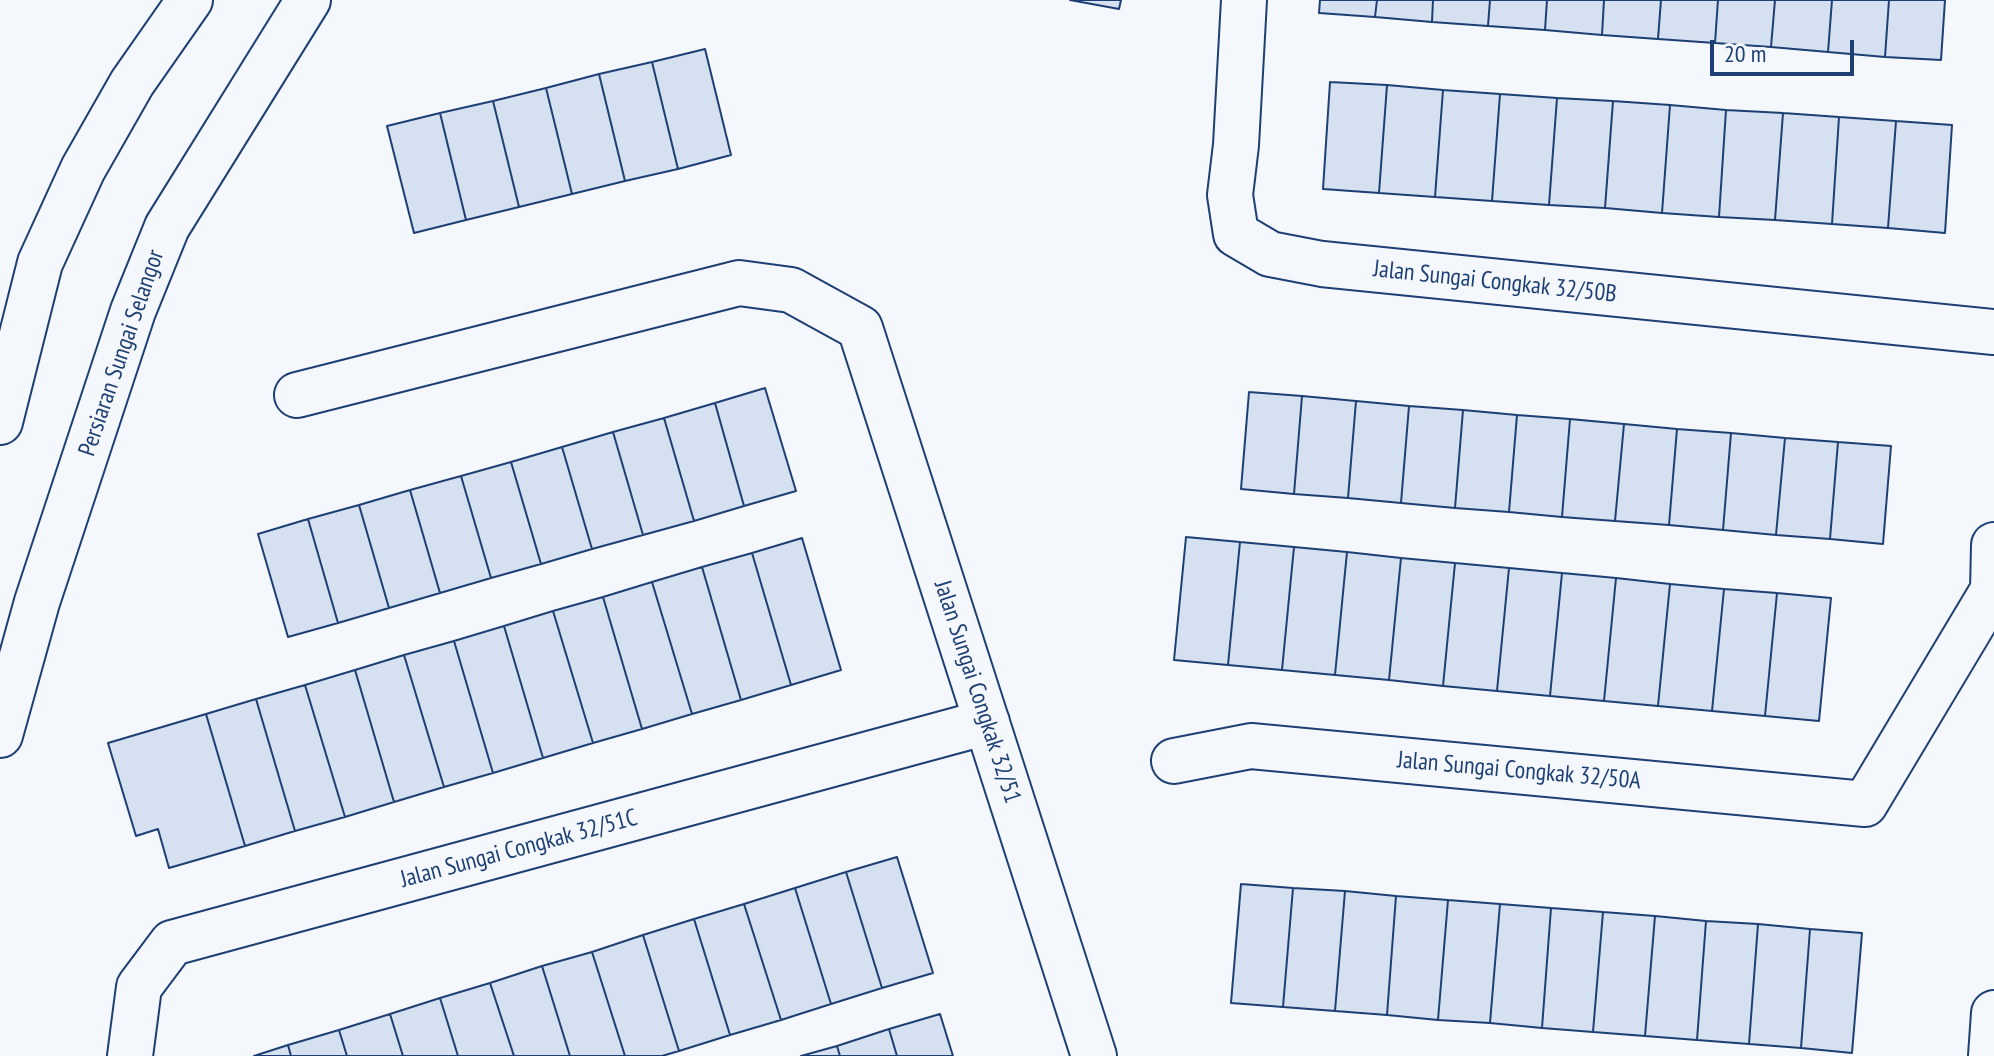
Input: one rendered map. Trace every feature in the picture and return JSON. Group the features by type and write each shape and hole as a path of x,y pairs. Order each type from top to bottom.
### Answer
{"street":[{"path":"0,422 40,263 83,169 125,96 190,0"},
{"name":"Persiaran Sungai Selangor","path":"0,735 37,602 128,326 167,227 308,0"},
{"name":"Jalan Sungai Congkak 32/50B","path":"1244,0 1236,145 1230,195 1236,234 1270,254 1322,264 1994,332"},
{"name":"Jalan Sungai Congkak 32/51","path":"297,395 739,283 791,290 860,328 1094,1056"},
{"name":"Jalan Sungai Congkak 32/50A","path":"1174,761 1251,746 1865,804 1993,590 1994,545"},
{"name":"Jalan Sungai Congkak 32/51C","path":"130,1056 139,987 172,943 987,722"},
{"path":"1991,1056 1994,1013"}],"building":[{"path":"1070,0 1121,0 1119,9"},
{"path":"1320,0 1377,0 1375,17 1319,13"},
{"path":"1377,0 1433,0 1432,22 1375,17"},
{"path":"1433,0 1490,0 1488,26 1432,22"},
{"path":"1490,0 1547,0 1545,30 1488,26"},
{"path":"1547,0 1604,0 1602,35 1545,30"},
{"path":"1604,0 1661,0 1658,39 1602,35"},
{"path":"1661,0 1718,0 1715,43 1658,39"},
{"path":"1718,0 1775,0 1771,47 1715,43"},
{"path":"1775,0 1832,0 1828,52 1771,47"},
{"path":"1832,0 1889,0 1885,57 1828,52"},
{"path":"1889,0 1945,0 1941,60 1885,57"},
{"path":"705,49 731,155 678,169 652,62"},
{"path":"652,62 678,169 625,181 599,74"},
{"path":"599,74 625,181 572,194 546,88"},
{"path":"1330,82 1387,85 1379,193 1323,189"},
{"path":"1387,85 1443,90 1435,197 1379,193"},
{"path":"546,88 572,194 519,207 493,101"},
{"path":"1443,90 1500,94 1492,201 1435,197"},
{"path":"1500,94 1557,98 1549,205 1492,201"},
{"path":"1557,98 1613,101 1605,208 1549,205"},
{"path":"493,101 519,207 466,220 440,113"},
{"path":"1613,101 1670,105 1662,213 1605,208"},
{"path":"1670,105 1726,110 1719,217 1662,213"},
{"path":"1726,110 1783,113 1775,220 1719,217"},
{"path":"440,113 466,220 414,233 387,126"},
{"path":"1783,113 1839,117 1832,224 1775,220"},
{"path":"1839,117 1896,121 1888,228 1832,224"},
{"path":"1896,121 1952,125 1945,233 1888,228"},
{"path":"765,388 796,491 744,506 715,403"},
{"path":"1249,392 1302,396 1294,494 1241,489"},
{"path":"1302,396 1356,401 1348,498 1294,494"},
{"path":"1356,401 1409,406 1401,503 1348,498"},
{"path":"715,403 744,506 694,521 664,418"},
{"path":"1409,406 1463,410 1455,508 1401,503"},
{"path":"1463,410 1517,415 1509,512 1455,508"},
{"path":"1517,415 1570,419 1562,517 1509,512"},
{"path":"664,418 694,521 643,535 613,432"},
{"path":"1570,419 1624,424 1615,521 1562,517"},
{"path":"1624,424 1677,429 1669,525 1615,521"},
{"path":"1677,429 1731,433 1723,530 1669,525"},
{"path":"613,432 643,535 592,549 562,447"},
{"path":"1731,433 1785,438 1776,535 1723,530"},
{"path":"1785,438 1838,442 1830,539 1776,535"},
{"path":"1838,442 1891,446 1883,544 1830,539"},
{"path":"562,447 592,549 541,564 511,462"},
{"path":"511,462 541,564 491,578 461,476"},
{"path":"461,476 491,578 440,593 410,490"},
{"path":"410,490 440,593 389,608 359,505"},
{"path":"359,505 389,608 338,623 308,519"},
{"path":"308,519 338,623 288,637 258,534"},
{"path":"1186,537 1240,542 1228,665 1174,660"},
{"path":"802,538 841,670 791,685 752,553"},
{"path":"1240,542 1294,547 1282,670 1228,665"},
{"path":"1294,547 1347,552 1335,675 1282,670"},
{"path":"1347,552 1401,558 1389,680 1335,675"},
{"path":"752,553 791,685 741,700 702,567"},
{"path":"1401,558 1455,563 1443,686 1389,680"},
{"path":"1455,563 1509,568 1497,691 1443,686"},
{"path":"702,567 741,700 692,714 652,582"},
{"path":"1509,568 1562,573 1550,696 1497,691"},
{"path":"1562,573 1616,578 1604,701 1550,696"},
{"path":"1616,578 1670,584 1658,706 1604,701"},
{"path":"652,582 692,714 642,729 603,597"},
{"path":"1670,584 1724,589 1712,711 1658,706"},
{"path":"1724,589 1777,593 1765,716 1712,711"},
{"path":"1777,593 1831,598 1819,721 1765,716"},
{"path":"603,597 642,729 593,743 553,611"},
{"path":"553,611 593,743 543,758 504,626"},
{"path":"504,626 543,758 493,773 454,641"},
{"path":"454,641 493,773 444,787 404,655"},
{"path":"404,655 444,787 394,802 355,670"},
{"path":"355,670 394,802 345,817 305,685"},
{"path":"305,685 345,817 295,831 256,699"},
{"path":"256,699 295,831 245,846 206,714"},
{"path":"206,714 245,846 169,868 158,829 136,836 108,743"},
{"path":"897,857 933,973 882,988 846,872"},
{"path":"846,872 882,988 831,1004 795,888"},
{"path":"1241,884 1293,888 1283,1007 1231,1003"},
{"path":"795,888 831,1004 781,1020 744,904"},
{"path":"1293,888 1345,891 1335,1011 1283,1007"},
{"path":"1345,891 1396,896 1387,1015 1335,1011"},
{"path":"1396,896 1448,900 1438,1020 1387,1015"},
{"path":"1448,900 1500,904 1490,1023 1438,1020"},
{"path":"744,904 781,1020 730,1035 694,919"},
{"path":"1500,904 1551,908 1542,1028 1490,1023"},
{"path":"1551,908 1603,912 1593,1032 1542,1028"},
{"path":"1603,912 1655,916 1645,1036 1593,1032"},
{"path":"1655,916 1706,921 1697,1040 1645,1036"},
{"path":"694,919 730,1035 679,1051 643,935"},
{"path":"1706,921 1758,924 1749,1044 1697,1040"},
{"path":"1758,924 1810,929 1801,1048 1749,1044"},
{"path":"1810,929 1862,933 1852,1053 1801,1048"},
{"path":"643,935 679,1051 662,1056 625,1056 592,952"},
{"path":"592,952 625,1056 570,1056 542,966"},
{"path":"542,966 570,1056 514,1056 490,983"},
{"path":"490,983 514,1056 458,1056 440,998"},
{"path":"440,998 458,1056 403,1056 390,1014"},
{"path":"390,1014 403,1056 347,1056 339,1030"},
{"path":"940,1014 953,1056 897,1056 889,1029"},
{"path":"889,1029 897,1056 840,1056 837,1046"},
{"path":"339,1030 347,1056 291,1056 288,1045"},
{"path":"288,1045 291,1056 254,1056"},
{"path":"837,1046 840,1056 801,1056"}]}
